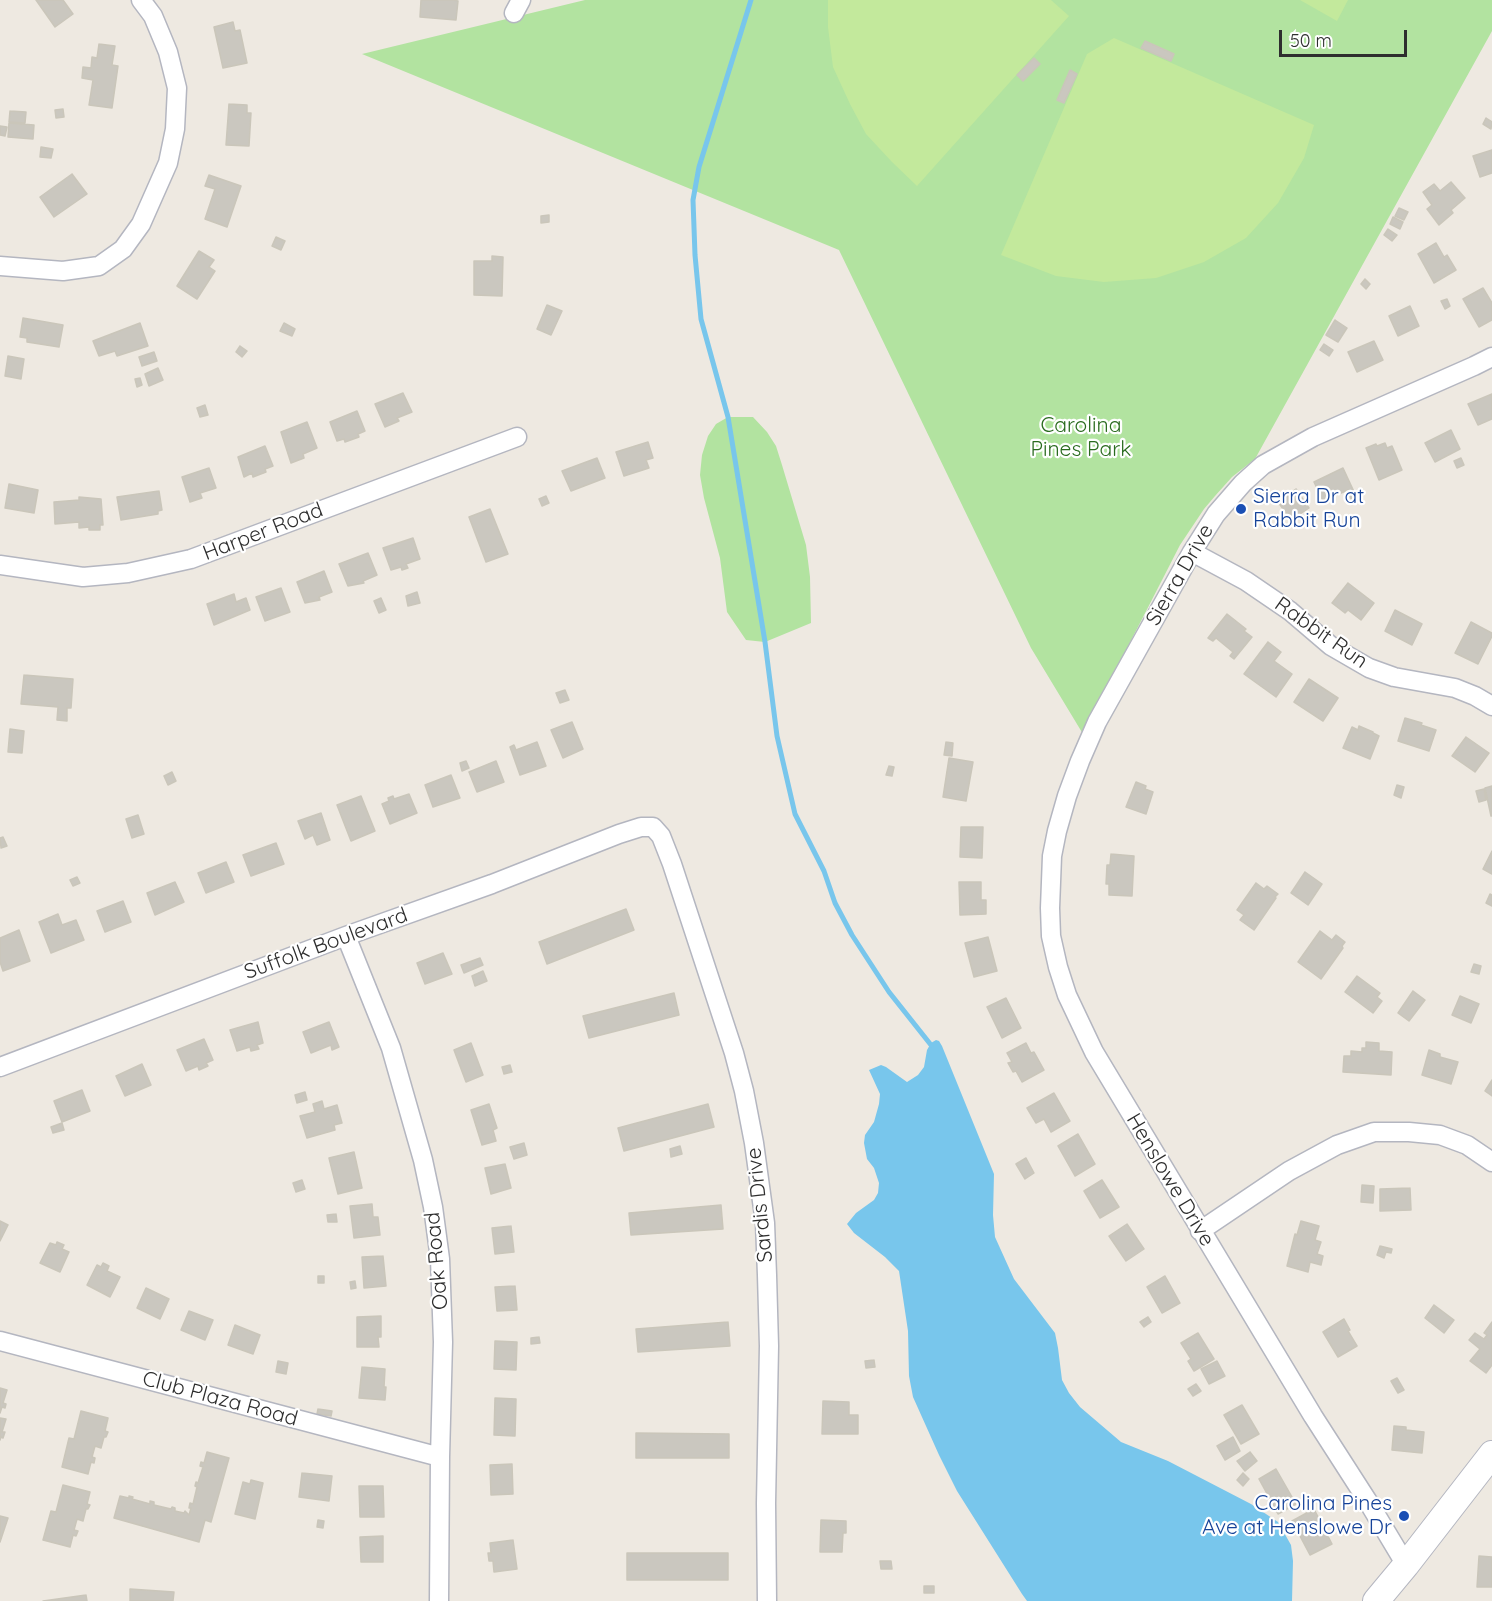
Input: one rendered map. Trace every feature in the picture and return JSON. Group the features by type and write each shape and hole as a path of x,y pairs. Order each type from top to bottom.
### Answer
{"street":[{"path":"0,266 63,271 99,266 123,249 141,224 168,163 176,129 177,88 168,52 153,16 141,0"},
{"name":"Sierra Drive","path":"1080,761 1097,722 1192,552 1216,514 1243,483 1263,465 1284,452 1337,425 1492,357"},
{"name":"Harper Road","path":"0,565 83,577 128,573 191,559 517,437"},
{"name":"Rabbit Run","path":"1192,552 1246,581 1290,611 1331,646 1369,668 1394,677 1455,688 1491,705"},
{"name":"Henslowe Drive","path":"1080,761 1067,796 1052,856 1051,936 1067,995 1095,1052 1200,1231 1406,1565"},
{"name":"Suffolk Boulevard","path":"0,1067 346,936 492,884 619,834 641,827 653,827"},
{"name":"Sardis Drive","path":"653,827 661,836 672,864 731,1044 744,1091 754,1143 765,1223 768,1287 767,1601"},
{"name":"Oak Road","path":"346,936 391,1048 423,1160 433,1207 440,1259 443,1342 439,1601"},
{"path":"1200,1231 1289,1171 1337,1145 1374,1132 1440,1135 1467,1145 1492,1162"},
{"name":"Club Plaza Road","path":"0,1341 440,1457"},
{"path":"1376,1601 1492,1454"}],"green space":[{"name":"Carolina Pines Park","path":"585,0 1492,0 1492,31 1255,459 1232,477 1215,496 1180,545 1083,734 1031,648 839,250 362,54"},
{"path":"828,0 1051,0 1069,16 917,186 866,134 850,104 833,67 828,27"},
{"path":"1300,0 1348,0 1337,21"},
{"path":"1114,38 1314,125 1304,158 1278,203 1246,238 1204,262 1156,278 1104,282 1056,276 1001,255 1087,54"},
{"path":"728,417 753,417 776,446 806,545 810,577 811,623 765,642 746,640 727,612 720,558 700,475 702,455 708,436 716,424"}],"water":[{"path":"936,1040 942,1046 994,1174 995,1237 1014,1279 1055,1333 1062,1380 1069,1393 1080,1407 1121,1442 1168,1461 1251,1504 1278,1522 1291,1545 1292,1601 1027,1601 1022,1594 957,1491 913,1397 909,1376 908,1331 899,1271 854,1233 847,1224 856,1213 874,1200 878,1193 879,1183 874,1168 867,1159 864,1143 865,1135 874,1122 880,1094 869,1070 881,1065 907,1082 918,1075 924,1067 927,1050"}],"building":[{"path":"36,0 63,0 73,14 55,27"},
{"path":"421,0 458,1 456,20 420,17"},
{"path":"233,22 235,31 240,30 247,63 223,68 214,27"},
{"path":"1145,41 1174,54 1171,61 1141,48"},
{"path":"99,44 115,46 112,65 118,66 112,108 89,105 93,80 82,78 83,67 91,68 92,57 97,58"},
{"path":"1034,58 1040,64 1023,81 1017,75"},
{"path":"1070,70 1077,74 1064,103 1057,100"},
{"path":"229,104 247,105 247,113 251,113 249,146 226,145"},
{"path":"63,109 64,117 56,118 55,110"},
{"path":"10,111 26,112 25,123 9,122"},
{"path":"1486,118 1492,122 1491,129 1483,124"},
{"path":"9,123 34,125 33,139 8,137"},
{"path":"0,126 7,127 5,136 0,135"},
{"path":"41,147 53,149 51,158 40,157"},
{"path":"1492,150 1492,173 1480,177 1473,156"},
{"path":"72,174 87,194 54,217 40,197"},
{"path":"209,175 241,186 227,227 205,219 215,189 205,186"},
{"path":"1451,182 1465,198 1439,225 1427,209 1432,205 1423,192 1434,184 1440,191"},
{"path":"1399,208 1408,212 1404,220 1395,216"},
{"path":"549,215 549,222 541,223 541,216"},
{"path":"1393,217 1403,222 1400,229 1390,224"},
{"path":"1388,229 1397,235 1392,241 1384,235"},
{"path":"276,237 285,241 281,250 272,246"},
{"path":"1436,243 1444,257 1447,255 1456,270 1434,283 1418,254"},
{"path":"199,251 214,260 209,267 215,271 197,299 177,286"},
{"path":"492,256 503,257 502,296 474,295 474,261 492,261"},
{"path":"1365,279 1370,284 1366,289 1361,284"},
{"path":"1483,288 1492,303 1492,320 1479,327 1463,299"},
{"path":"1447,299 1450,306 1445,309 1441,301"},
{"path":"547,305 562,311 551,335 537,329"},
{"path":"1410,306 1419,326 1398,336 1389,316"},
{"path":"23,318 63,325 59,347 27,342 27,338 20,337"},
{"path":"1335,320 1347,328 1338,342 1326,335"},
{"path":"140,323 148,346 117,356 115,351 99,356 93,341"},
{"path":"284,323 295,329 292,336 280,331"},
{"path":"1374,341 1383,360 1357,372 1348,352"},
{"path":"1324,344 1333,350 1329,356 1320,350"},
{"path":"240,346 247,351 242,357 236,352"},
{"path":"154,352 157,361 142,366 139,357"},
{"path":"8,356 24,359 21,379 5,376"},
{"path":"158,368 163,380 149,386 145,374"},
{"path":"140,378 142,385 137,387 135,379"},
{"path":"403,393 412,412 397,418 399,421 385,427 375,404"},
{"path":"1492,394 1492,419 1478,425 1468,404"},
{"path":"205,405 208,415 200,417 197,408"},
{"path":"357,411 365,431 358,434 359,437 345,442 344,439 337,441 330,422"},
{"path":"307,422 317,448 303,454 304,458 291,463 281,432"},
{"path":"1451,430 1460,449 1435,462 1425,443"},
{"path":"648,442 653,458 646,460 649,468 624,476 616,452"},
{"path":"1385,443 1387,448 1392,446 1402,470 1379,480 1366,448"},
{"path":"265,446 273,466 265,469 266,472 253,477 252,473 244,477 238,457"},
{"path":"597,458 605,478 571,491 562,471"},
{"path":"1461,458 1464,465 1457,468 1454,461"},
{"path":"209,468 216,488 200,493 202,498 190,502 182,477"},
{"path":"1343,468 1356,496 1351,499 1348,490 1323,501 1314,482"},
{"path":"9,484 38,490 34,513 5,508"},
{"path":"1296,489 1309,508 1291,520 1278,502"},
{"path":"159,491 162,510 158,511 158,514 121,520 117,497"},
{"path":"546,496 549,503 542,506 539,499"},
{"path":"79,497 101,499 103,525 100,525 100,530 89,530 89,527 79,528 79,522 55,524 54,502 79,500"},
{"path":"490,509 508,554 486,562 469,517"},
{"path":"413,538 420,559 406,564 408,568 402,570 401,567 391,570 383,548"},
{"path":"368,553 377,575 363,581 364,583 348,586 339,564"},
{"path":"324,571 332,592 319,597 320,600 305,603 297,582"},
{"path":"1348,583 1374,603 1361,620 1348,610 1345,613 1332,603"},
{"path":"281,588 290,612 265,621 256,597"},
{"path":"417,592 420,603 408,606 406,596"},
{"path":"234,594 236,602 246,598 250,610 214,625 207,604"},
{"path":"381,598 386,610 379,613 374,601"},
{"path":"1395,610 1422,624 1412,645 1385,631"},
{"path":"1227,614 1246,629 1244,631 1252,637 1234,659 1230,656 1233,652 1216,638 1213,641 1208,638"},
{"path":"1471,622 1492,633 1478,664 1455,653"},
{"path":"1268,642 1281,652 1274,661 1292,674 1276,697 1244,674"},
{"path":"24,675 73,679 71,708 67,708 67,721 57,720 58,707 21,704"},
{"path":"1309,679 1338,698 1323,721 1294,702"},
{"path":"565,690 569,700 560,703 556,693"},
{"path":"1405,718 1436,730 1429,751 1398,741"},
{"path":"572,722 583,749 563,758 551,730"},
{"path":"1359,726 1379,736 1370,759 1343,748 1352,727 1358,730"},
{"path":"10,729 24,731 22,753 8,752"},
{"path":"1466,737 1489,753 1475,772 1452,756"},
{"path":"537,742 546,766 520,775 510,747 514,745 516,750"},
{"path":"946,742 953,743 952,756 944,755"},
{"path":"949,758 973,762 966,801 943,797"},
{"path":"466,761 469,768 462,771 460,763"},
{"path":"496,761 504,782 477,792 469,772"},
{"path":"889,766 894,767 892,776 886,775"},
{"path":"172,772 176,781 168,785 164,776"},
{"path":"451,775 460,798 433,807 425,785"},
{"path":"1136,782 1153,792 1146,814 1126,807"},
{"path":"1397,785 1404,787 1401,798 1394,795"},
{"path":"1492,786 1492,816 1491,816 1485,788"},
{"path":"1484,789 1486,800 1479,802 1476,791"},
{"path":"409,794 417,813 390,824 382,804 393,796 394,799"},
{"path":"361,796 375,831 351,841 337,805"},
{"path":"321,813 330,840 317,845 313,835 305,839 298,821"},
{"path":"138,815 144,834 132,838 126,819"},
{"path":"961,827 983,827 982,858 960,857"},
{"path":"3,837 7,846 1,848 0,838"},
{"path":"276,843 284,864 251,876 243,855"},
{"path":"1492,851 1492,874 1483,869"},
{"path":"1111,854 1134,856 1132,896 1109,895 1109,884 1106,884 1107,865 1110,865"},
{"path":"226,862 234,882 206,893 198,873"},
{"path":"1305,872 1322,884 1308,905 1291,893"},
{"path":"77,877 80,883 73,886 70,880"},
{"path":"175,882 184,902 155,915 147,893"},
{"path":"959,882 981,882 981,900 986,900 986,914 960,915"},
{"path":"1256,883 1264,889 1267,886 1278,894 1254,930 1240,920 1244,915 1237,910"},
{"path":"1490,894 1492,895 1492,906 1486,903"},
{"path":"123,901 131,922 105,932 97,911"},
{"path":"626,909 634,930 547,964 539,942"},
{"path":"58,914 62,925 76,920 84,940 51,953 39,922"},
{"path":"19,930 30,961 3,971 0,962 0,938"},
{"path":"1320,931 1332,940 1336,935 1345,942 1321,979 1298,962"},
{"path":"988,937 997,971 974,977 965,943"},
{"path":"443,953 452,974 425,984 417,963"},
{"path":"480,958 483,965 464,973 461,965"},
{"path":"1474,964 1481,966 1479,974 1471,972"},
{"path":"483,971 487,981 475,986 472,976"},
{"path":"1357,976 1380,993 1377,997 1382,1001 1373,1013 1345,992"},
{"path":"1413,991 1425,1000 1409,1021 1398,1013"},
{"path":"674,993 679,1015 589,1038 583,1016"},
{"path":"1460,996 1479,1004 1471,1023 1452,1015"},
{"path":"1006,998 1021,1028 1002,1038 987,1007"},
{"path":"258,1022 263,1043 257,1045 259,1049 251,1051 250,1047 237,1051 230,1030"},
{"path":"329,1022 339,1047 332,1050 331,1045 311,1053 303,1032"},
{"path":"204,1039 213,1060 206,1063 208,1066 199,1070 198,1066 186,1071 177,1050"},
{"path":"1366,1042 1379,1043 1379,1051 1392,1052 1391,1075 1343,1072 1344,1056 1351,1056 1351,1051 1362,1052 1362,1048 1366,1048"},
{"path":"471,1043 483,1075 466,1082 454,1050"},
{"path":"1026,1043 1044,1070 1022,1082 1008,1063 1012,1062 1007,1053"},
{"path":"1429,1050 1440,1054 1440,1057 1458,1062 1451,1084 1422,1075"},
{"path":"142,1064 151,1085 125,1096 116,1076"},
{"path":"510,1065 512,1072 504,1074 502,1067"},
{"path":"1492,1080 1492,1096 1485,1091"},
{"path":"82,1090 90,1111 62,1122 54,1101"},
{"path":"305,1092 307,1100 297,1103 295,1095"},
{"path":"1054,1093 1070,1121 1051,1132 1044,1119 1036,1123 1027,1108"},
{"path":"322,1101 324,1109 337,1105 342,1123 334,1125 335,1130 307,1138 300,1116 315,1112 313,1104"},
{"path":"489,1104 497,1128 493,1130 496,1141 482,1145 471,1110"},
{"path":"708,1104 714,1127 624,1151 618,1128"},
{"path":"62,1123 64,1130 53,1133 51,1127"},
{"path":"1078,1134 1095,1164 1075,1176 1058,1146"},
{"path":"524,1143 527,1155 514,1159 510,1147"},
{"path":"680,1146 682,1154 671,1157 670,1149"},
{"path":"354,1152 362,1188 338,1194 329,1158"},
{"path":"1026,1158 1034,1173 1025,1179 1016,1164"},
{"path":"505,1164 511,1188 491,1194 485,1168"},
{"path":"302,1180 305,1189 296,1192 293,1183"},
{"path":"1102,1180 1119,1207 1100,1218 1084,1191"},
{"path":"1362,1185 1374,1186 1373,1203 1361,1202"},
{"path":"1410,1188 1411,1210 1380,1211 1380,1189"},
{"path":"372,1204 373,1217 378,1217 380,1235 354,1238 350,1206"},
{"path":"721,1205 723,1229 631,1235 629,1213"},
{"path":"336,1214 337,1222 328,1222 327,1215"},
{"path":"0,1221 8,1225 0,1241"},
{"path":"1301,1221 1319,1226 1315,1240 1321,1242 1317,1254 1323,1256 1321,1265 1310,1262 1308,1272 1287,1266 1295,1234 1297,1235"},
{"path":"1127,1224 1144,1249 1126,1261 1109,1236"},
{"path":"511,1226 514,1252 495,1254 492,1228"},
{"path":"57,1242 64,1245 62,1249 69,1252 60,1272 40,1263 50,1243 56,1245"},
{"path":"1380,1246 1392,1249 1391,1253 1386,1252 1384,1258 1377,1255"},
{"path":"383,1256 386,1286 364,1288 362,1257"},
{"path":"103,1263 109,1266 107,1271 120,1277 110,1297 87,1285 97,1265 101,1267"},
{"path":"318,1276 324,1276 324,1283 318,1283"},
{"path":"1165,1276 1180,1303 1162,1313 1147,1287"},
{"path":"355,1281 356,1288 351,1289 350,1282"},
{"path":"515,1286 517,1310 497,1311 495,1287"},
{"path":"146,1288 169,1299 160,1319 137,1308"},
{"path":"1434,1305 1454,1320 1444,1333 1425,1318"},
{"path":"189,1311 213,1320 205,1340 181,1330"},
{"path":"381,1316 379,1347 357,1347 357,1317"},
{"path":"1148,1317 1151,1322 1144,1327 1140,1322"},
{"path":"1344,1319 1357,1346 1338,1357 1323,1332"},
{"path":"728,1322 730,1346 638,1352 636,1329"},
{"path":"1492,1322 1492,1365 1486,1373 1470,1361 1480,1349 1469,1340 1475,1333 1484,1339 1487,1335 1484,1333"},
{"path":"235,1325 260,1335 253,1354 228,1345"},
{"path":"1198,1333 1214,1359 1194,1371 1188,1361 1191,1359 1181,1343"},
{"path":"539,1337 540,1343 531,1344 531,1338"},
{"path":"495,1341 517,1342 516,1370 494,1369"},
{"path":"874,1360 875,1367 866,1368 865,1361"},
{"path":"278,1361 288,1363 286,1374 276,1372"},
{"path":"1217,1361 1225,1376 1209,1384 1201,1369"},
{"path":"362,1367 385,1369 385,1400 359,1398"},
{"path":"1397,1378 1404,1390 1398,1393 1391,1381"},
{"path":"1196,1384 1201,1391 1193,1396 1188,1389"},
{"path":"0,1388 7,1390 3,1403 6,1404 5,1408 2,1407 0,1413"},
{"path":"495,1398 516,1399 515,1436 494,1435"},
{"path":"823,1401 849,1402 849,1415 858,1415 858,1434 822,1434"},
{"path":"1242,1405 1259,1434 1241,1444 1224,1415"},
{"path":"318,1409 332,1411 331,1416 317,1414"},
{"path":"81,1411 108,1418 105,1431 108,1432 101,1448 95,1446 92,1457 95,1458 94,1463 91,1462 88,1474 62,1467 69,1438 74,1439"},
{"path":"0,1418 6,1419 2,1432 5,1432 0,1440"},
{"path":"1394,1426 1424,1432 1422,1453 1392,1450"},
{"path":"636,1433 729,1434 729,1458 636,1458"},
{"path":"1233,1437 1240,1451 1225,1460 1217,1446"},
{"path":"207,1452 229,1458 211,1522 205,1520 199,1542 114,1518 120,1496 133,1497 132,1499 150,1504 150,1501 154,1502 154,1505 171,1509 172,1507 175,1511 184,1513 185,1511 189,1515 190,1503 193,1504 197,1487 196,1482 198,1483 203,1467 200,1466 201,1462 204,1463"},
{"path":"1250,1452 1257,1461 1245,1471 1237,1461"},
{"path":"512,1464 513,1494 491,1495 490,1465"},
{"path":"1276,1469 1296,1504 1278,1514 1259,1479"},
{"path":"302,1473 332,1476 329,1501 299,1497"},
{"path":"1243,1473 1249,1479 1243,1486 1237,1480"},
{"path":"251,1480 263,1483 255,1519 235,1514 243,1482 250,1484"},
{"path":"63,1485 90,1492 87,1504 90,1505 86,1509 83,1521 77,1519 74,1530 78,1531 76,1536 73,1535 70,1547 43,1540 51,1511 56,1512"},
{"path":"359,1486 383,1486 384,1517 360,1517"},
{"path":"1314,1509 1332,1544 1310,1555 1292,1521"},
{"path":"0,1516 8,1518 0,1542"},
{"path":"318,1520 324,1521 323,1528 317,1527"},
{"path":"821,1520 846,1521 842,1552 820,1552"},
{"path":"383,1536 383,1562 361,1562 360,1537"},
{"path":"513,1540 517,1569 494,1572 493,1561 489,1561 490,1543"},
{"path":"627,1553 728,1553 728,1580 627,1580"},
{"path":"1479,1556 1492,1557 1492,1587 1477,1587"},
{"path":"880,1561 891,1561 892,1569 881,1569"},
{"path":"924,1586 934,1586 934,1593 924,1593"},
{"path":"130,1589 174,1592 173,1601 130,1601"},
{"path":"86,1595 87,1601 43,1601"}],"waterway":[{"path":"751,0 699,167 693,200 701,319 728,417 765,642 777,736 795,814 824,871 835,903 852,935 889,992 931,1045"}],"place":[{"name":"Sierra Dr at Rabbit Run","path":"1241,509"},
{"name":"Carolina Pines Ave at Henslowe Dr","path":"1404,1516"}]}
